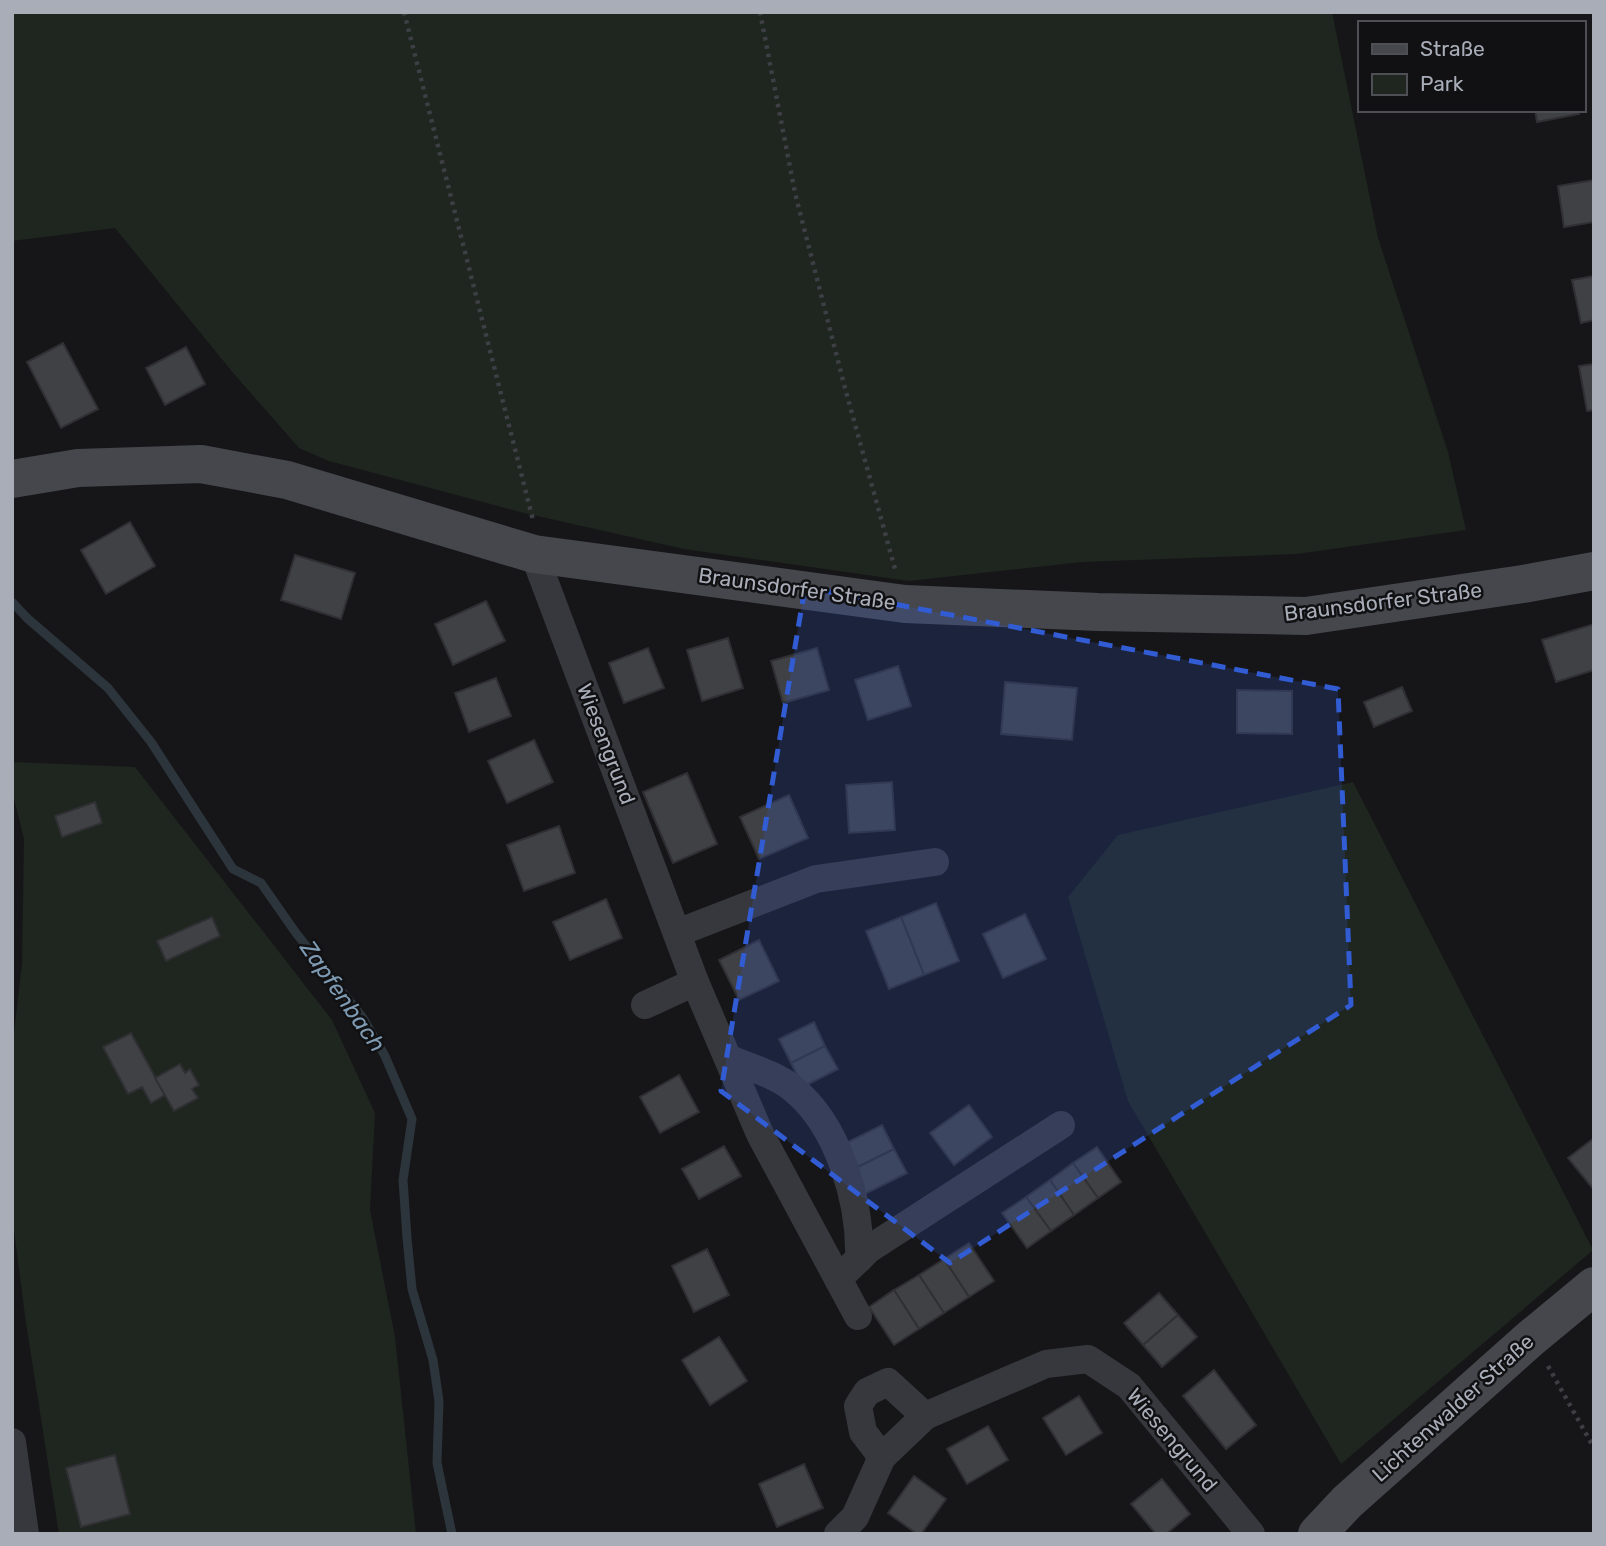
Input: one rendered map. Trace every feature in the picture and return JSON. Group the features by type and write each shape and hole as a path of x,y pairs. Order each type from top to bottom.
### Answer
{"street":[{"name":"Braunsdorfer Straße","path":"12,479 78,468 201,464 287,480 534,554 905,604 1098,612 1306,616 1594,571"},
{"name":"Wiesengrund","path":"534,554 695,982 760,1134 858,1316"},
{"path":"677,933 816,879 935,862"},
{"path":"645,1005 695,982"},
{"path":"728,1058 789,1085 813,1107 833,1142 848,1181 856,1212 859,1259"},
{"path":"838,1279 869,1249 1061,1125"},
{"name":"Lichtenwalder Straße","path":"1317,1534 1347,1502 1531,1338 1594,1286"},
{"name":"Wiesengrund","path":"838,1534 855,1517 882,1457 925,1416 1046,1364 1088,1359 1129,1386 1251,1534"},
{"path":"882,1457 863,1432 858,1406 867,1392 888,1382 925,1416"},
{"path":"12,1443 25,1534"}],"path":[{"path":"404,12 534,523 534,554"},
{"path":"760,12 795,193 845,388 905,604"},
{"path":"1531,1338 1561,1385 1594,1448"}],"highlighted area":[{"path":"805,587 1338,689 1351,1005 950,1263 721,1091"}],"green space":[{"path":"12,12 1332,12 1378,238 1448,452 1466,530 1297,554 1083,562 909,581 684,549 524,513 329,461 299,448 234,374 115,228 12,241"},
{"path":"12,762 135,767 332,1020 375,1113 370,1210 395,1337 416,1534 59,1534 12,1214 12,1050 22,964 24,839 12,790"},
{"path":"1353,782 1593,1250 1341,1464 1128,1101 1068,897 1118,835"}],"building":[{"path":"1535,112 1579,112 1579,114 1537,122"},
{"path":"1594,180 1594,222 1564,227 1558,186"},
{"path":"1594,276 1594,320 1581,323 1572,280"},
{"path":"63,343 98,409 61,428 27,362"},
{"path":"186,347 205,384 165,405 146,368"},
{"path":"1594,364 1594,410 1587,411 1579,366"},
{"path":"130,522 155,566 106,594 81,550"},
{"path":"295,555 355,573 341,619 281,600"},
{"path":"486,601 505,641 453,665 435,624"},
{"path":"1594,624 1594,670 1556,682 1542,640"},
{"path":"728,638 743,688 702,701 687,650"},
{"path":"648,648 664,688 624,703 609,663"},
{"path":"817,648 829,690 783,703 771,661"},
{"path":"898,666 911,706 868,720 855,680"},
{"path":"496,678 511,716 469,732 455,693"},
{"path":"1005,682 1077,688 1072,740 1001,734"},
{"path":"1402,687 1412,711 1374,727 1364,702"},
{"path":"1237,690 1292,691 1292,734 1237,733"},
{"path":"534,740 553,782 507,803 488,761"},
{"path":"687,773 717,844 673,863 643,792"},
{"path":"892,782 895,830 849,833 846,785"},
{"path":"789,795 808,838 759,859 740,817"},
{"path":"95,802 102,823 62,837 55,816"},
{"path":"559,826 575,873 524,891 507,845"},
{"path":"606,899 622,938 570,960 553,922"},
{"path":"936,903 959,961 924,975 901,917"},
{"path":"1025,914 1046,959 1003,978 983,934"},
{"path":"212,917 220,936 166,961 157,941"},
{"path":"901,917 924,975 889,989 866,931"},
{"path":"759,940 779,981 739,1000 719,960"},
{"path":"814,1022 825,1046 791,1063 779,1039"},
{"path":"131,1033 165,1095 151,1103 142,1087 128,1094 103,1047"},
{"path":"825,1046 838,1069 803,1087 791,1063"},
{"path":"180,1064 185,1073 190,1069 199,1085 192,1089 198,1098 174,1111 155,1078"},
{"path":"679,1075 699,1112 660,1133 640,1097"},
{"path":"969,1105 992,1137 954,1165 930,1133"},
{"path":"882,1125 894,1149 850,1171 838,1147"},
{"path":"1594,1138 1594,1190 1568,1158"},
{"path":"724,1146 741,1176 699,1199 682,1169"},
{"path":"1097,1147 1121,1182 1098,1198 1073,1163"},
{"path":"894,1149 907,1173 863,1195 850,1171"},
{"path":"1073,1163 1098,1198 1074,1215 1050,1180"},
{"path":"1050,1180 1074,1215 1051,1231 1026,1197"},
{"path":"1026,1197 1051,1231 1027,1248 1002,1213"},
{"path":"969,1243 994,1281 969,1297 944,1259"},
{"path":"707,1249 729,1295 694,1312 672,1266"},
{"path":"944,1259 969,1297 944,1313 919,1275"},
{"path":"919,1275 944,1313 919,1329 894,1290"},
{"path":"894,1290 919,1329 894,1345 869,1307"},
{"path":"1159,1293 1178,1315 1143,1345 1124,1323"},
{"path":"1178,1315 1197,1337 1162,1367 1143,1345"},
{"path":"719,1337 747,1381 710,1405 682,1360"},
{"path":"1214,1370 1256,1425 1226,1449 1183,1396"},
{"path":"1079,1396 1102,1433 1066,1455 1043,1418"},
{"path":"988,1426 1008,1460 967,1484 947,1449"},
{"path":"115,1455 130,1514 81,1527 66,1468"},
{"path":"804,1464 823,1508 777,1527 759,1484"},
{"path":"914,1476 946,1499 921,1534 917,1534 888,1513"},
{"path":"1162,1479 1190,1514 1166,1534 1156,1534 1131,1504"}],"waterway":[{"name":"Zapfenbach","path":"12,602 108,688 151,742 233,869 261,883 296,933 363,1018 385,1056 412,1119 403,1180 407,1238 412,1289 433,1360 439,1401 437,1463 452,1534"}]}
